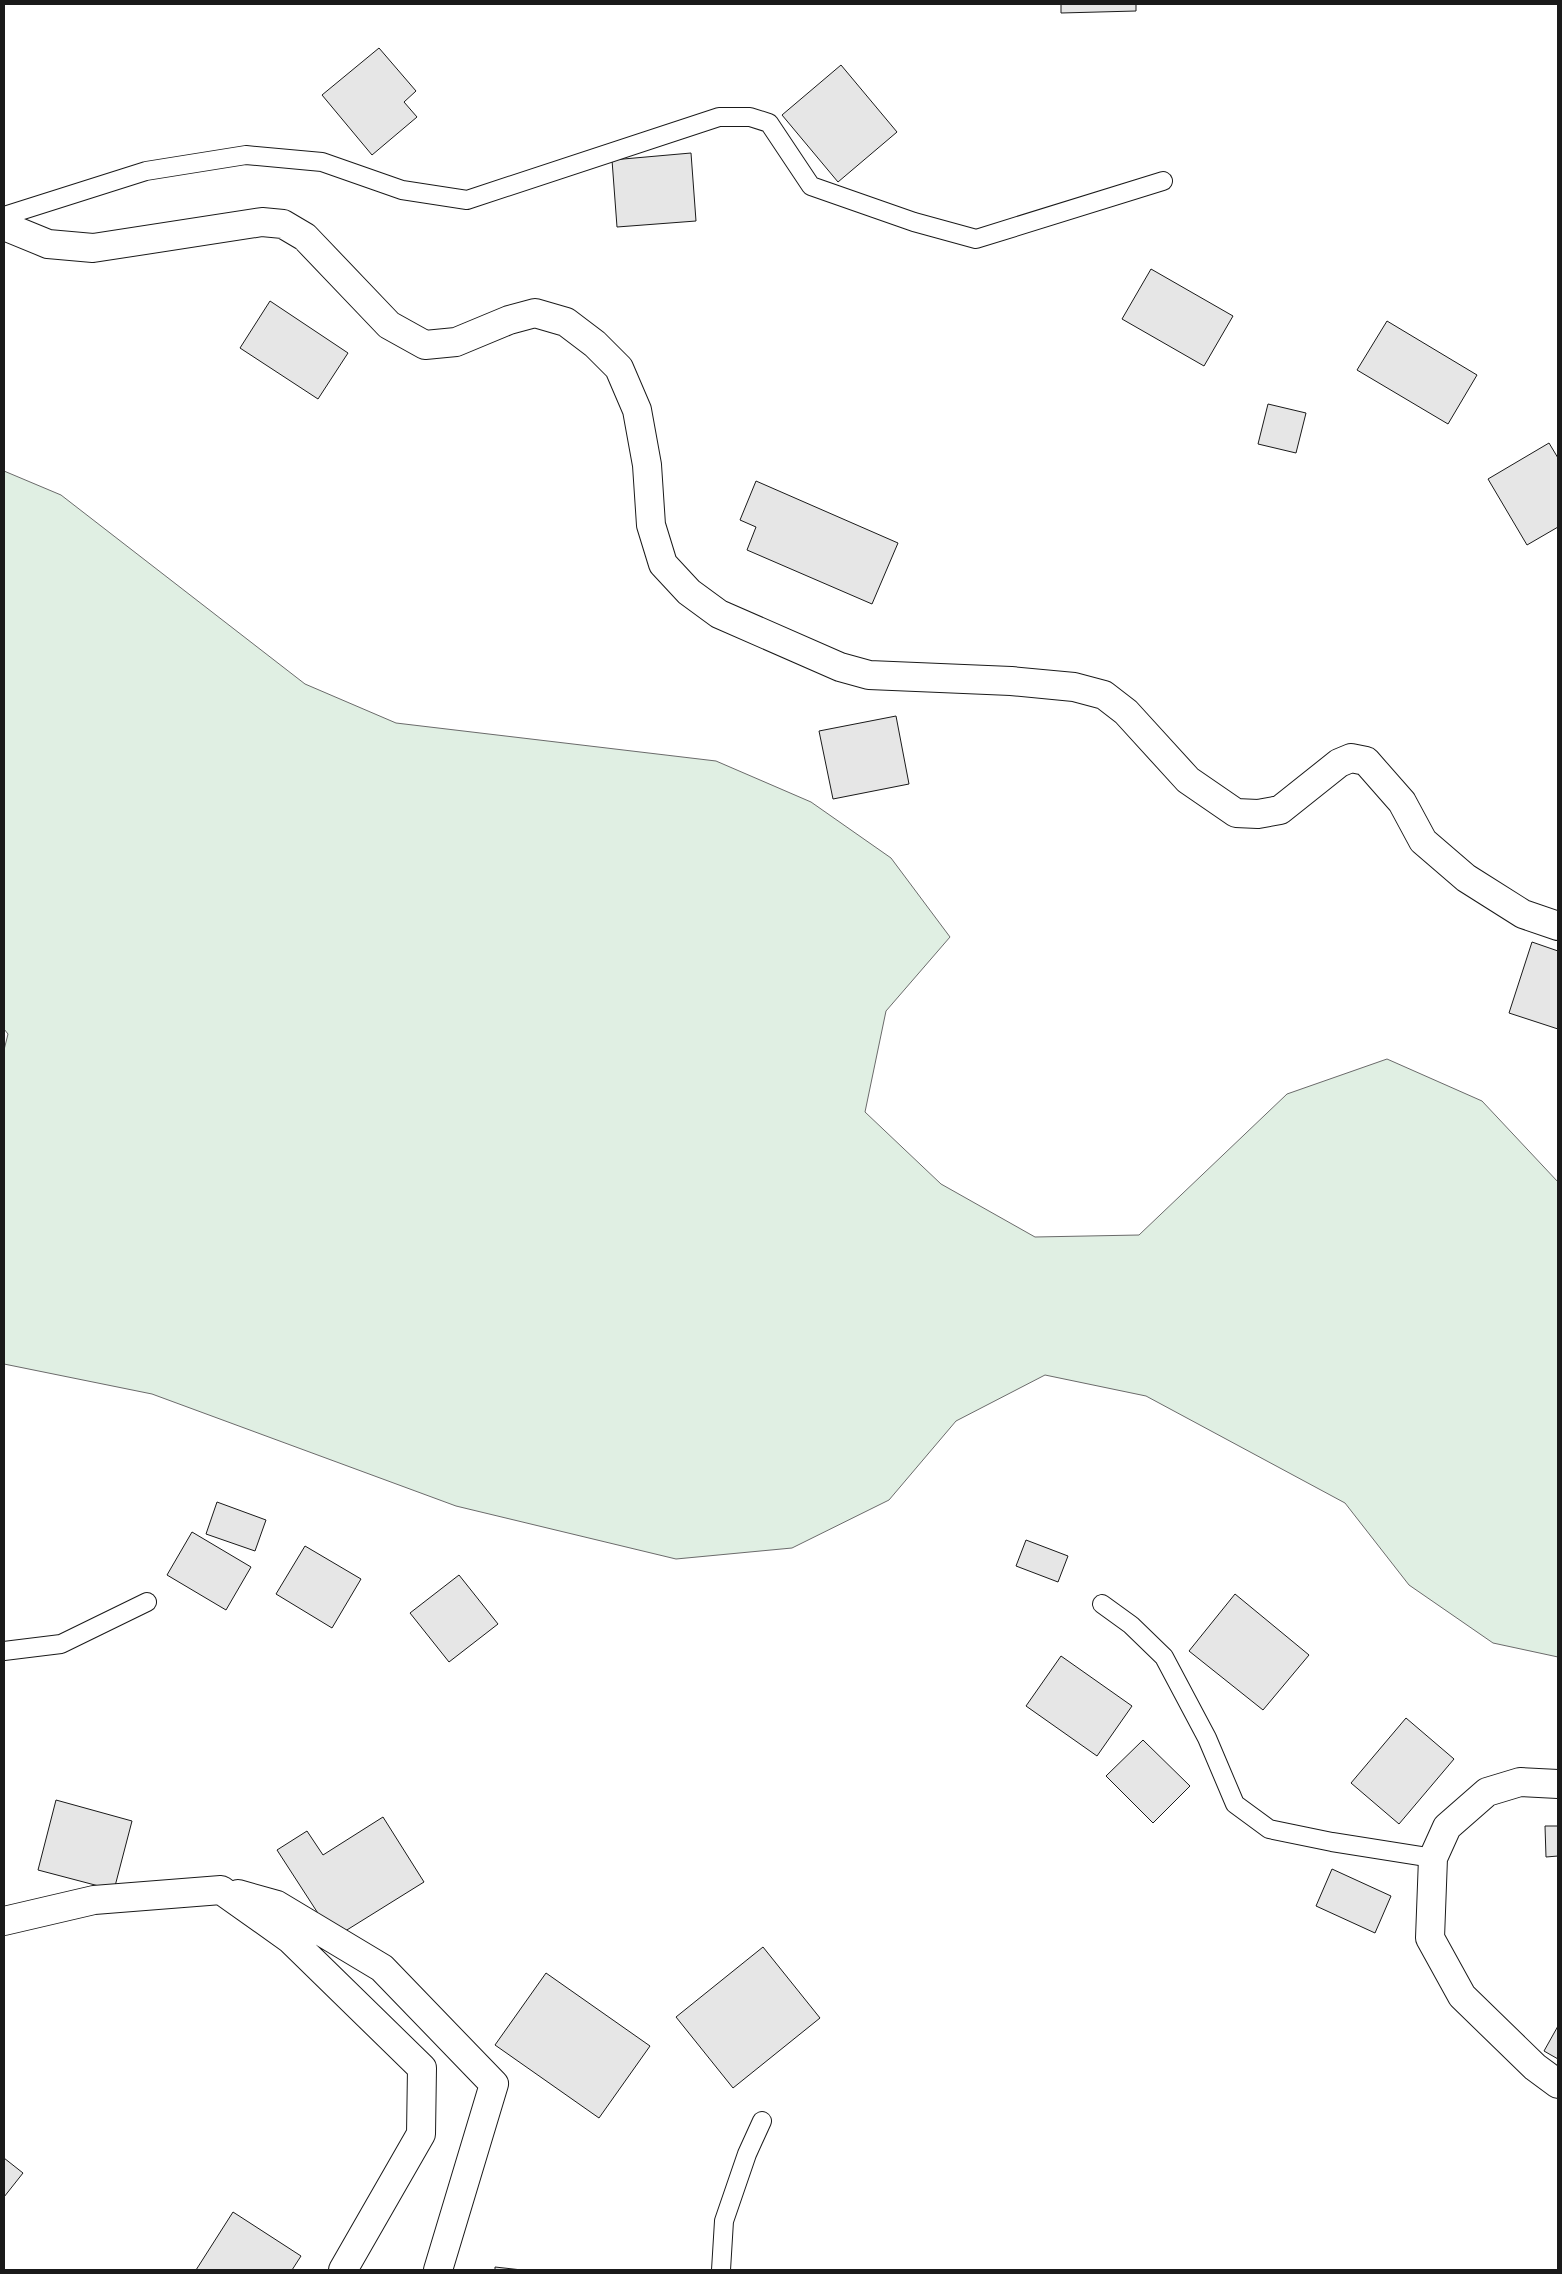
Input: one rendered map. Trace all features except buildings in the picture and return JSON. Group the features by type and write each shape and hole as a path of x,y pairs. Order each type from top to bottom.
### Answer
{"street":[{"path":"4,226 48,244 93,248 262,222 283,224 305,237 389,325 425,345 456,342 509,320 535,313 566,322 595,344 619,368 637,410 647,465 651,524 663,564 689,592 719,614 840,667 869,675 1011,681 1074,687 1104,695 1126,712 1188,780 1236,813 1258,814 1280,810 1339,763 1351,758 1366,761 1402,802 1423,841 1466,878 1523,914 1558,926"},
{"path":"1558,1784 1520,1782 1487,1792 1447,1827 1433,1858 1430,1938 1462,1996 1535,2067 1558,2084"},
{"path":"221,1890 290,1939 422,2068 421,2134 343,2270"},
{"path":"4,1921 94,1900 221,1890 277,1905 382,1968 494,2084 438,2270"}],"lane":[{"path":"4,216 146,170 246,155 322,162 402,190 467,200 719,117 750,117 769,123 812,186 914,222 976,239 1163,181"},
{"path":"4,1651 61,1644 148,1602"},
{"path":"1102,1604 1131,1624 1164,1657 1206,1738 1235,1804 1270,1829 1332,1842 1433,1858"},
{"path":"721,2270 724,2220 747,2154 762,2121"}],"green space":[{"path":"4,471 61,495 305,684 396,723 716,761 811,802 891,858 950,937 886,1011 865,1112 941,1184 1035,1237 1139,1235 1287,1094 1387,1059 1482,1101 1558,1182 1558,1657 1493,1643 1409,1585 1345,1503 1146,1396 1045,1375 956,1421 889,1500 792,1548 676,1559 456,1506 152,1394 4,1364 4,1050 8,1034 4,1029"}]}
